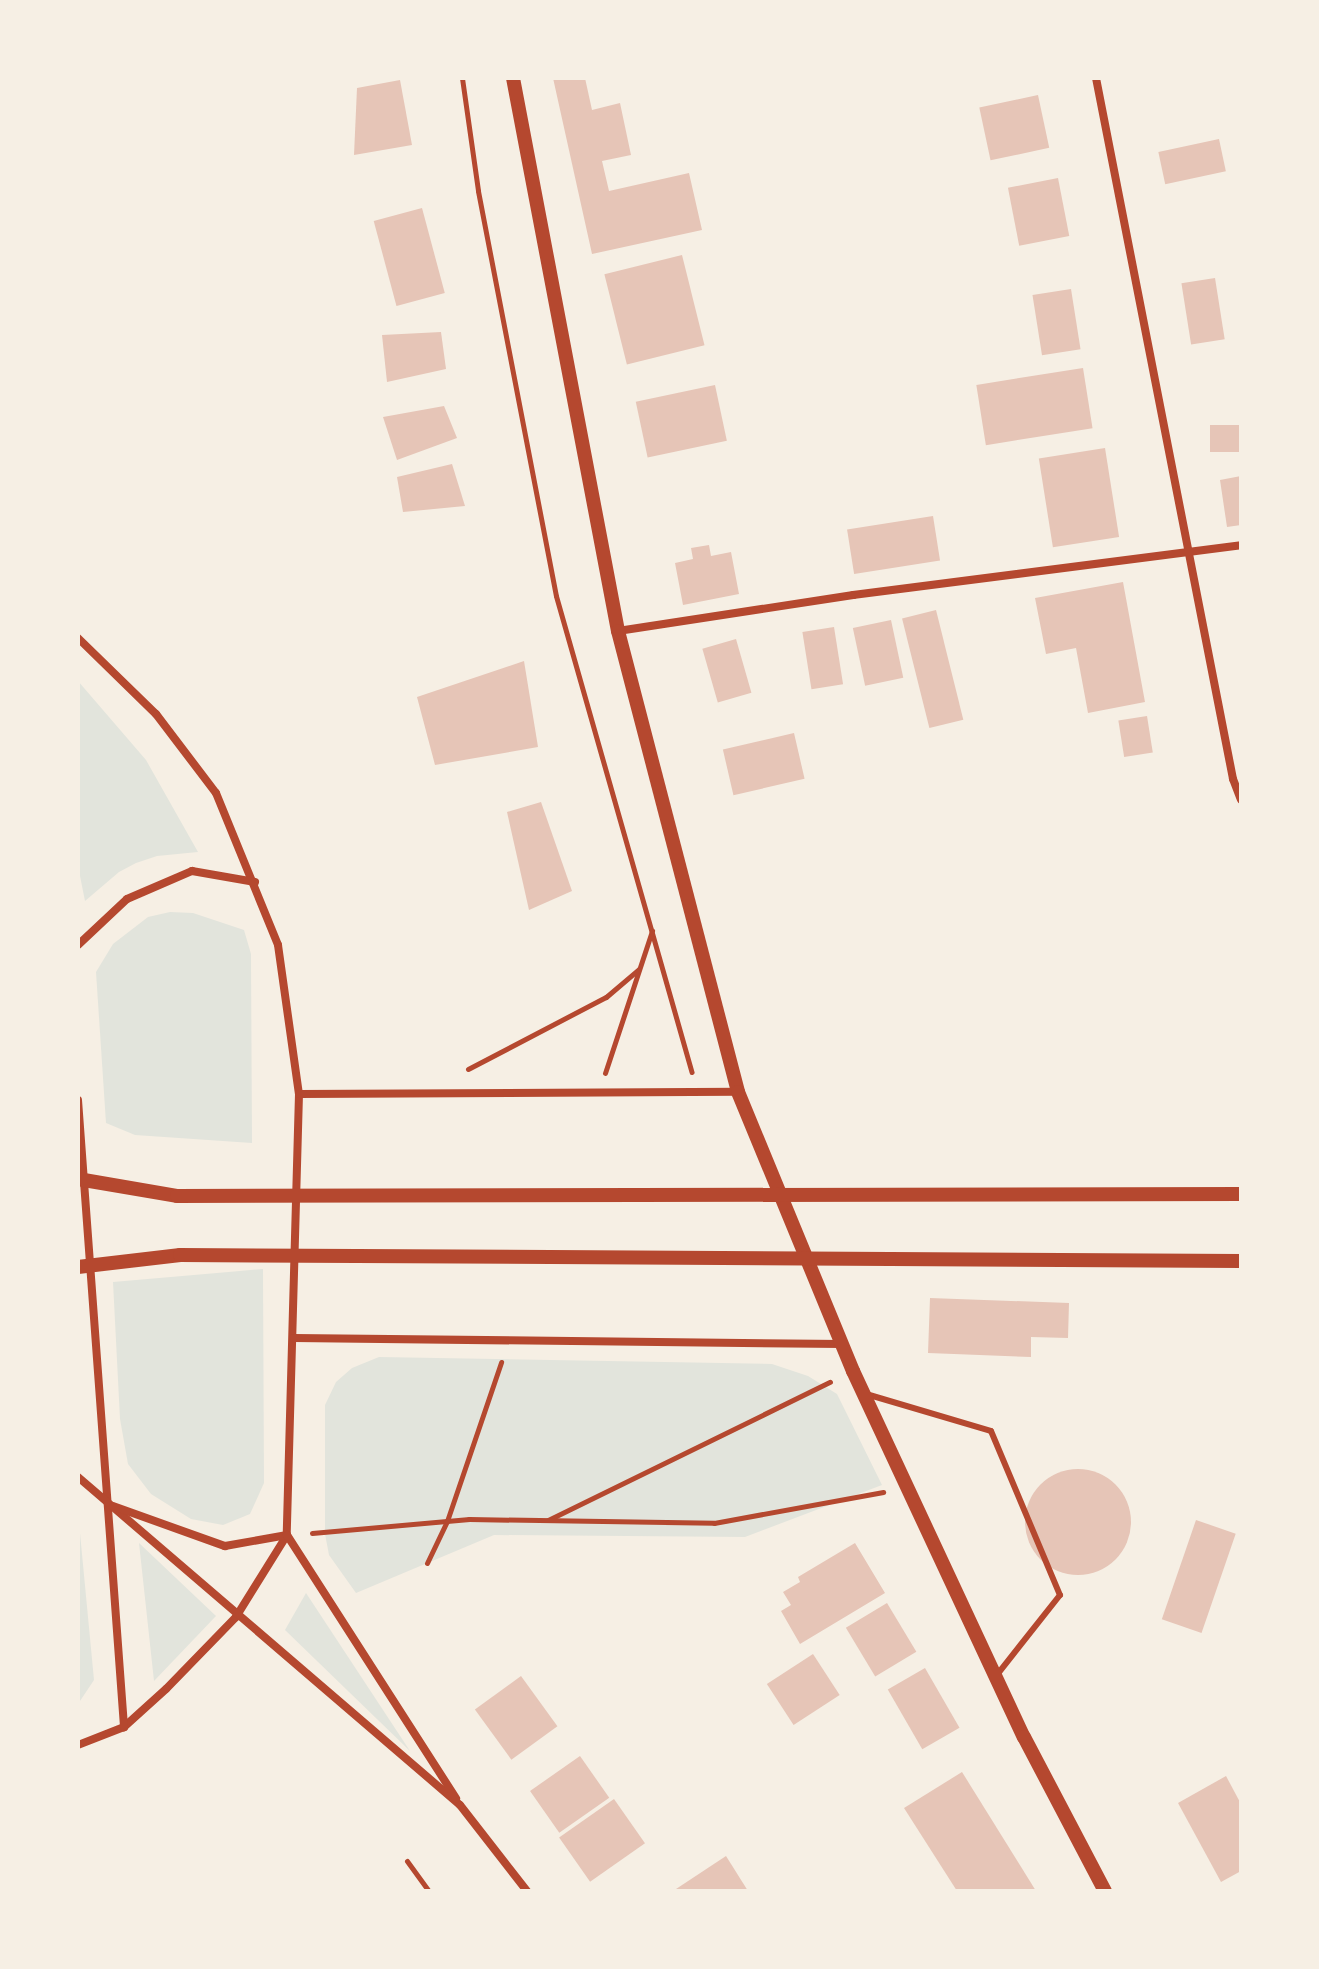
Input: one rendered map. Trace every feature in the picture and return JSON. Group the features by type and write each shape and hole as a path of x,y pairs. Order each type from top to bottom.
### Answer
{"street":[{"path":"513,78 618,631 738,1092 863,1393 996,1676 1105,1891"},
{"path":"1096,78 1233,779 1241,800"},
{"path":"618,631 853,595 1241,545"},
{"path":"78,638 156,714 216,793 255,882 278,945 299,1094 287,1535 236,1617 124,1727 78,1745"},
{"path":"78,945 127,899 192,871 255,882"},
{"path":"299,1094 738,1092"},
{"path":"78,1100 124,1727"},
{"path":"78,1179 177,1196 1241,1194"},
{"path":"78,1267 180,1255 1241,1261"},
{"path":"294,1338 842,1344"},
{"path":"78,1477 106,1504 208,1586 236,1617 460,1805"},
{"path":"106,1504 225,1546 287,1535"},
{"path":"287,1535 460,1805 527,1891"}],"lane":[{"path":"863,1393 991,1431 1060,1595 996,1676"}],"path":[{"path":"462,78 481,206 556,596 698,1092"},
{"path":"598,1093 653,929"},
{"path":"460,1073 606,997 639,969"},
{"path":"427,1563 447,1521 509,1339"},
{"path":"547,1520 853,1371"},
{"path":"287,1535 447,1521 714,1523 908,1488"},
{"path":"407,1861 429,1891"}],"shaded area":[{"path":"78,681 146,760 198,852 157,856 136,863 119,872 85,901 78,866"},
{"path":"170,912 193,913 244,930 251,954 252,1143 135,1135 106,1123 96,972 113,944 148,917"},
{"path":"263,1269 264,1483 250,1514 223,1525 191,1519 151,1494 128,1464 120,1419 113,1282"},
{"path":"379,1357 772,1364 808,1376 837,1394 882,1485 745,1537 494,1535 356,1593 329,1555 325,1534 325,1405 336,1382 352,1368"},
{"path":"78,1512 94,1680 78,1704 79,1677"},
{"path":"139,1543 216,1616 154,1681"},
{"path":"306,1593 410,1751 285,1630"}],"building":[{"path":"553,78 585,78 592,110 620,103 631,155 602,161 609,191 689,173 702,230 592,254"},
{"path":"400,80 412,145 354,155 357,88"},
{"path":"1038,95 1049,148 991,160 979,107"},
{"path":"1219,139 1226,171 1165,184 1158,152"},
{"path":"1058,178 1069,236 1019,246 1008,188"},
{"path":"422,208 445,293 396,306 374,221"},
{"path":"682,255 704,345 627,365 604,274"},
{"path":"1215,278 1225,339 1191,345 1181,283"},
{"path":"1071,289 1081,349 1042,355 1032,295"},
{"path":"441,332 446,369 387,382 382,335"},
{"path":"1083,368 1093,428 986,445 976,385"},
{"path":"715,385 727,441 648,458 636,402"},
{"path":"444,406 457,438 397,460 383,417"},
{"path":"1210,425 1241,425 1241,452 1210,452"},
{"path":"1105,448 1119,537 1053,547 1039,458"},
{"path":"452,464 465,506 403,512 397,477"},
{"path":"1241,476 1241,525 1227,527 1220,480"},
{"path":"933,516 940,560 854,574 847,530"},
{"path":"709,545 711,556 731,552 739,594 683,605 675,563 693,559 691,548"},
{"path":"1123,582 1145,702 1088,713 1076,648 1046,654 1035,598"},
{"path":"936,610 963,720 929,728 902,618"},
{"path":"891,620 903,678 865,686 853,628"},
{"path":"834,627 843,684 811,689 802,632"},
{"path":"736,639 751,693 718,702 702,649"},
{"path":"524,661 538,747 435,765 417,697"},
{"path":"1147,716 1153,753 1124,757 1118,721"},
{"path":"794,733 805,779 733,795 723,749"},
{"path":"541,802 572,891 529,910 507,812"},
{"path":"930,1298 1069,1303 1068,1338 1031,1337 1031,1357 928,1353"},
{"path":"1078,1469 1098,1473 1116,1484 1127,1502 1131,1522 1127,1542 1116,1560 1098,1571 1078,1575 1058,1571 1040,1560 1029,1542 1025,1522 1029,1502 1040,1484 1058,1473"},
{"path":"1196,1520 1236,1534 1202,1633 1162,1619"},
{"path":"855,1543 885,1593 800,1644 781,1611 791,1605 783,1592 800,1582 798,1577"},
{"path":"887,1603 916,1652 875,1677 846,1628"},
{"path":"813,1654 840,1695 794,1725 767,1684"},
{"path":"925,1668 960,1728 922,1749 888,1690"},
{"path":"521,1676 557,1726 511,1760 475,1710"},
{"path":"580,1756 609,1798 559,1833 530,1791"},
{"path":"962,1772 1036,1891 957,1891 904,1808"},
{"path":"1226,1776 1241,1804 1241,1871 1221,1882 1178,1803"},
{"path":"614,1799 645,1843 590,1882 559,1837"},
{"path":"726,1856 748,1891 673,1891"}]}
